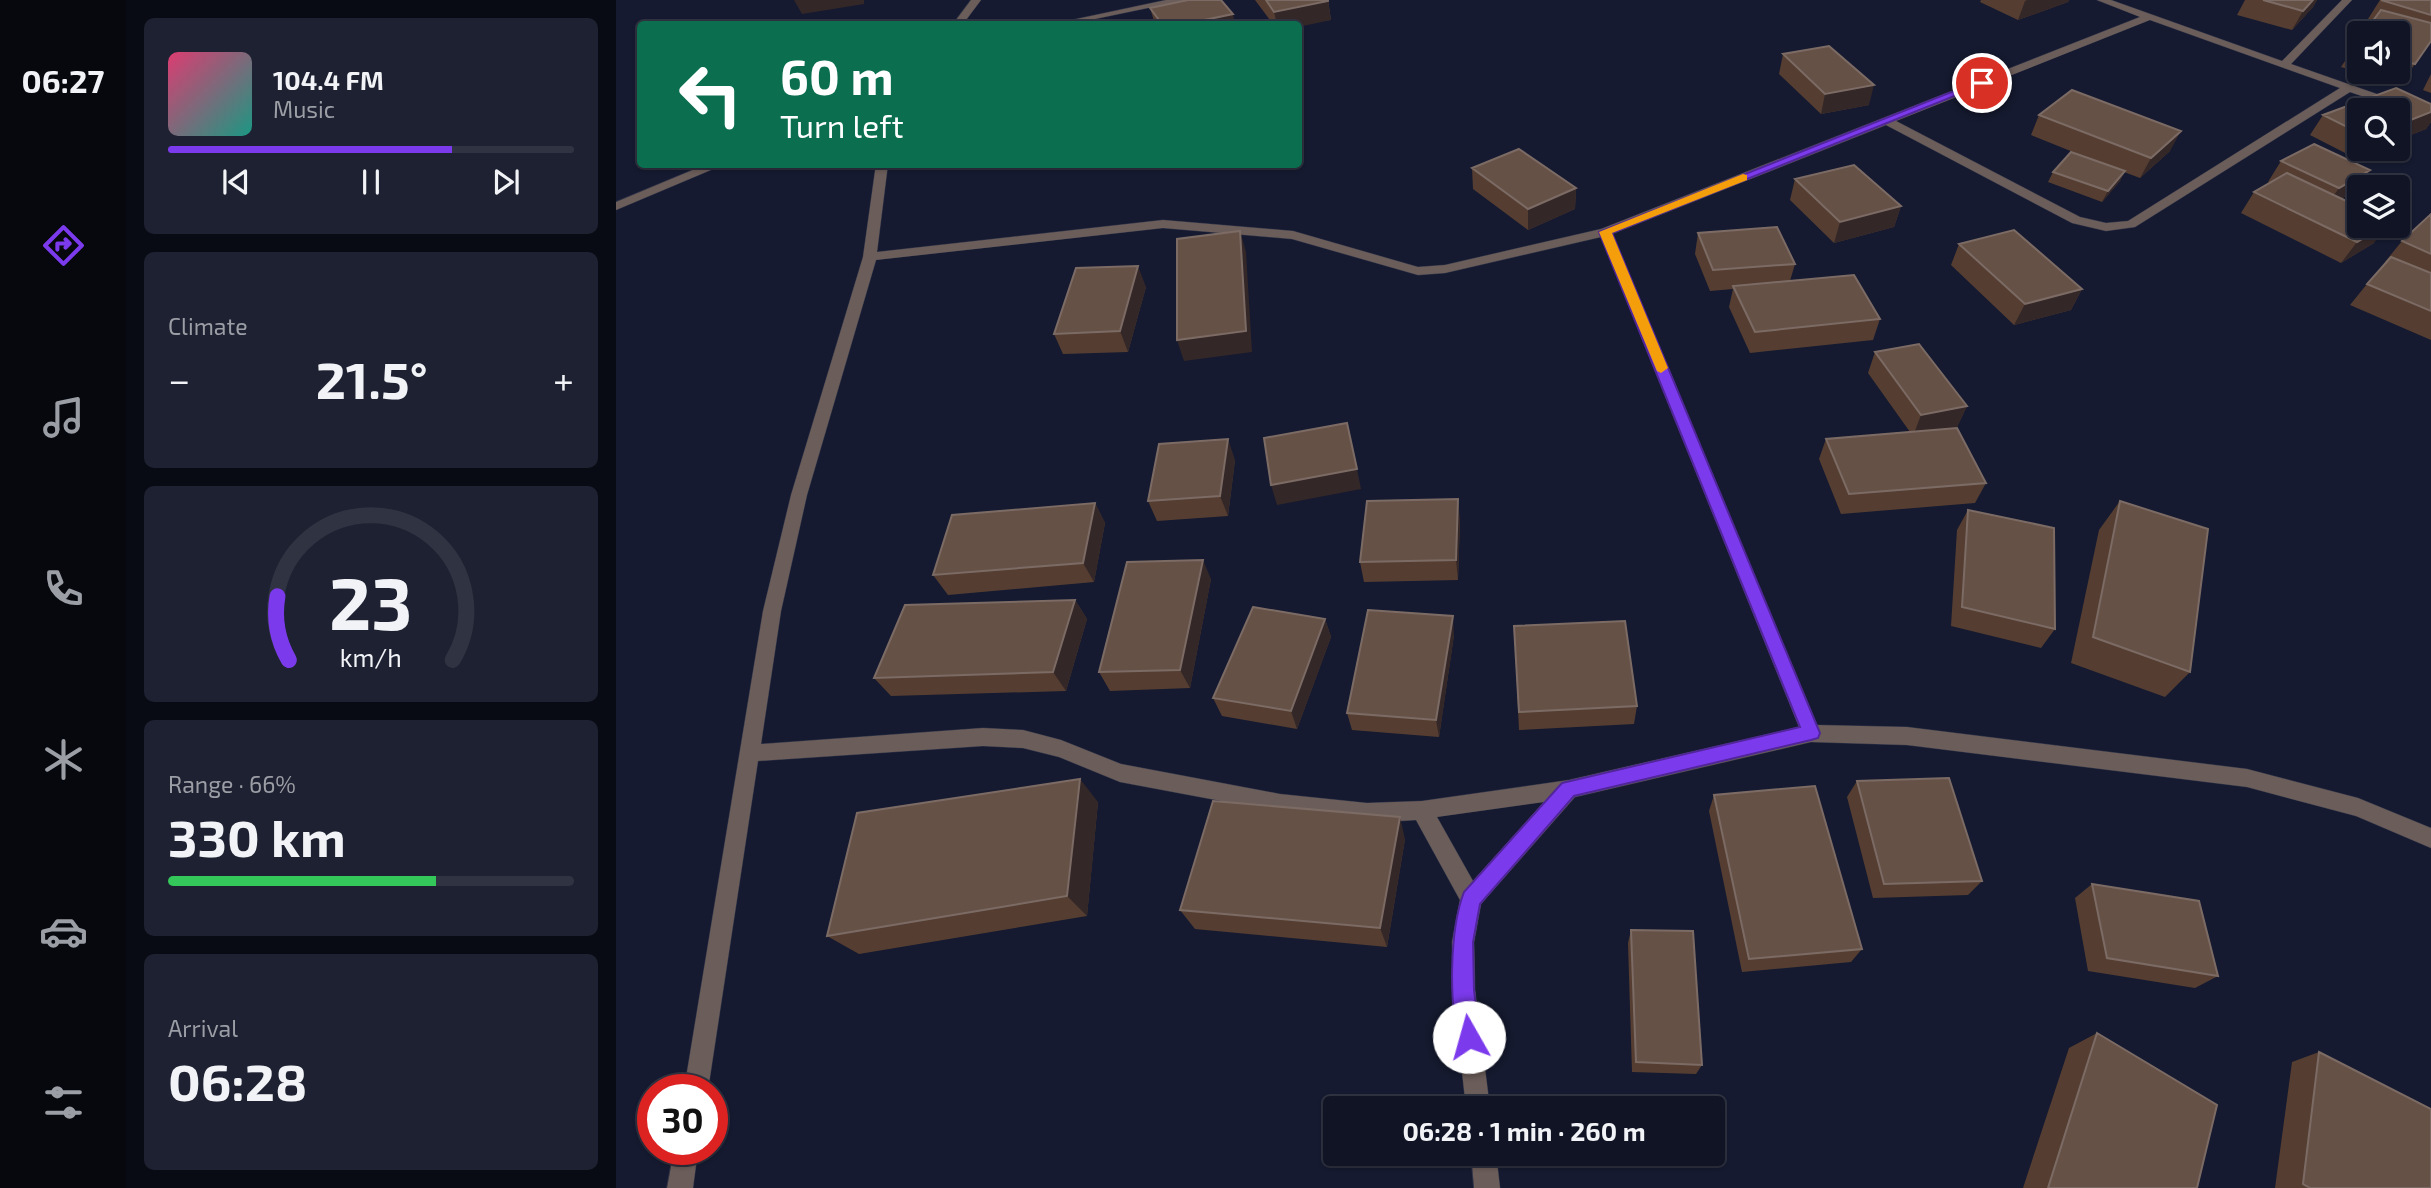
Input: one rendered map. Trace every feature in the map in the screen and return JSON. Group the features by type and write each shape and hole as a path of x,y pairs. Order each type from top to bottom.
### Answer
{"street":[{"path":"960,21 976,0"},
{"path":"1073,21 1181,0"},
{"path":"2102,0 2431,117"},
{"path":"2284,65 2347,0"},
{"path":"870,257 1163,224 1293,235 1418,271 1445,270 1605,232 2149,18"},
{"path":"1887,121 2076,220 2106,227 2131,224 2348,89"},
{"path":"616,206 709,168"},
{"path":"699,1074 772,611 799,495 870,257 881,168"},
{"path":"1605,232 1811,733"},
{"path":"751,753 983,737 1023,739 1061,749 1120,773 1280,803 1367,813 1422,810 1569,789 1811,733 1907,736 2247,778 2358,807 2431,838"},
{"path":"1477,1096 1464,990 1462,942 1471,899 1569,789"},
{"path":"1422,810 1471,899"},
{"path":"680,1188 684,1165"},
{"path":"1484,1166 1487,1188"}],"building":[{"path":"1188,0 1221,0 1233,14 1199,21 1160,21 1150,8"},
{"path":"1266,0 1328,0 1328,1 1274,12"},
{"path":"2263,0 2313,0 2303,11"},
{"path":"2381,0 2431,0 2431,15"},
{"path":"2381,10 2431,23 2431,41 2415,64 2410,63 2410,21 2373,21"},
{"path":"1829,46 1874,85 1825,94 1783,54"},
{"path":"2396,88 2431,104 2431,112 2410,120 2410,98 2369,98"},
{"path":"2072,90 2181,131 2151,158 2039,115"},
{"path":"2347,106 2347,127 2323,115"},
{"path":"2314,144 2370,170 2361,175 2347,175 2347,183 2339,188 2281,161"},
{"path":"1519,149 1576,188 1528,209 1472,168"},
{"path":"2071,152 2125,171 2108,191 2053,172"},
{"path":"1854,165 1901,206 1840,222 1795,179"},
{"path":"2287,173 2347,201 2347,237 2254,192"},
{"path":"2431,214 2431,254 2402,241 2410,238 2410,234"},
{"path":"1777,227 1795,264 1713,270 1698,233"},
{"path":"2014,230 2082,289 2025,304 1959,244"},
{"path":"1240,231 1246,331 1177,340 1177,239"},
{"path":"2391,257 2431,273 2431,311 2367,284"},
{"path":"1138,266 1120,331 1054,334 1076,268"},
{"path":"1854,275 1880,319 1755,332 1733,286"},
{"path":"1919,344 1967,406 1921,415 1875,352"},
{"path":"1347,423 1357,469 1271,485 1264,438"},
{"path":"1957,428 1986,483 1849,494 1826,439"},
{"path":"1228,439 1220,496 1148,501 1159,444"},
{"path":"1458,499 1456,560 1360,562 1367,501"},
{"path":"2120,501 2208,529 2190,672 2093,637"},
{"path":"1095,503 1083,563 933,575 952,515"},
{"path":"1968,510 2054,528 2055,629 1962,607"},
{"path":"1203,560 1180,670 1099,672 1127,562"},
{"path":"1075,600 1053,672 874,678 905,605"},
{"path":"1253,607 1325,619 1291,711 1213,698"},
{"path":"1368,610 1453,616 1436,720 1347,713"},
{"path":"1625,621 1637,706 1519,712 1514,626"},
{"path":"1949,778 1982,881 1884,884 1857,781"},
{"path":"1080,779 1067,896 827,936 857,813"},
{"path":"1815,786 1862,949 1749,959 1714,795"},
{"path":"1213,801 1400,817 1380,928 1180,910"},
{"path":"2092,884 2199,901 2218,976 2107,958"},
{"path":"1631,930 1693,931 1702,1065 1636,1062"},
{"path":"2097,1033 2217,1105 2197,1188 2048,1188"},
{"path":"2319,1052 2431,1109 2431,1188 2310,1188 2303,1184"}],"slow traffic":[{"path":"1661,368 1605,232 1743,177"}],"route":[{"path":"1469,1037 1462,942 1471,899 1569,789 1811,733 1605,232 1982,83"}]}
